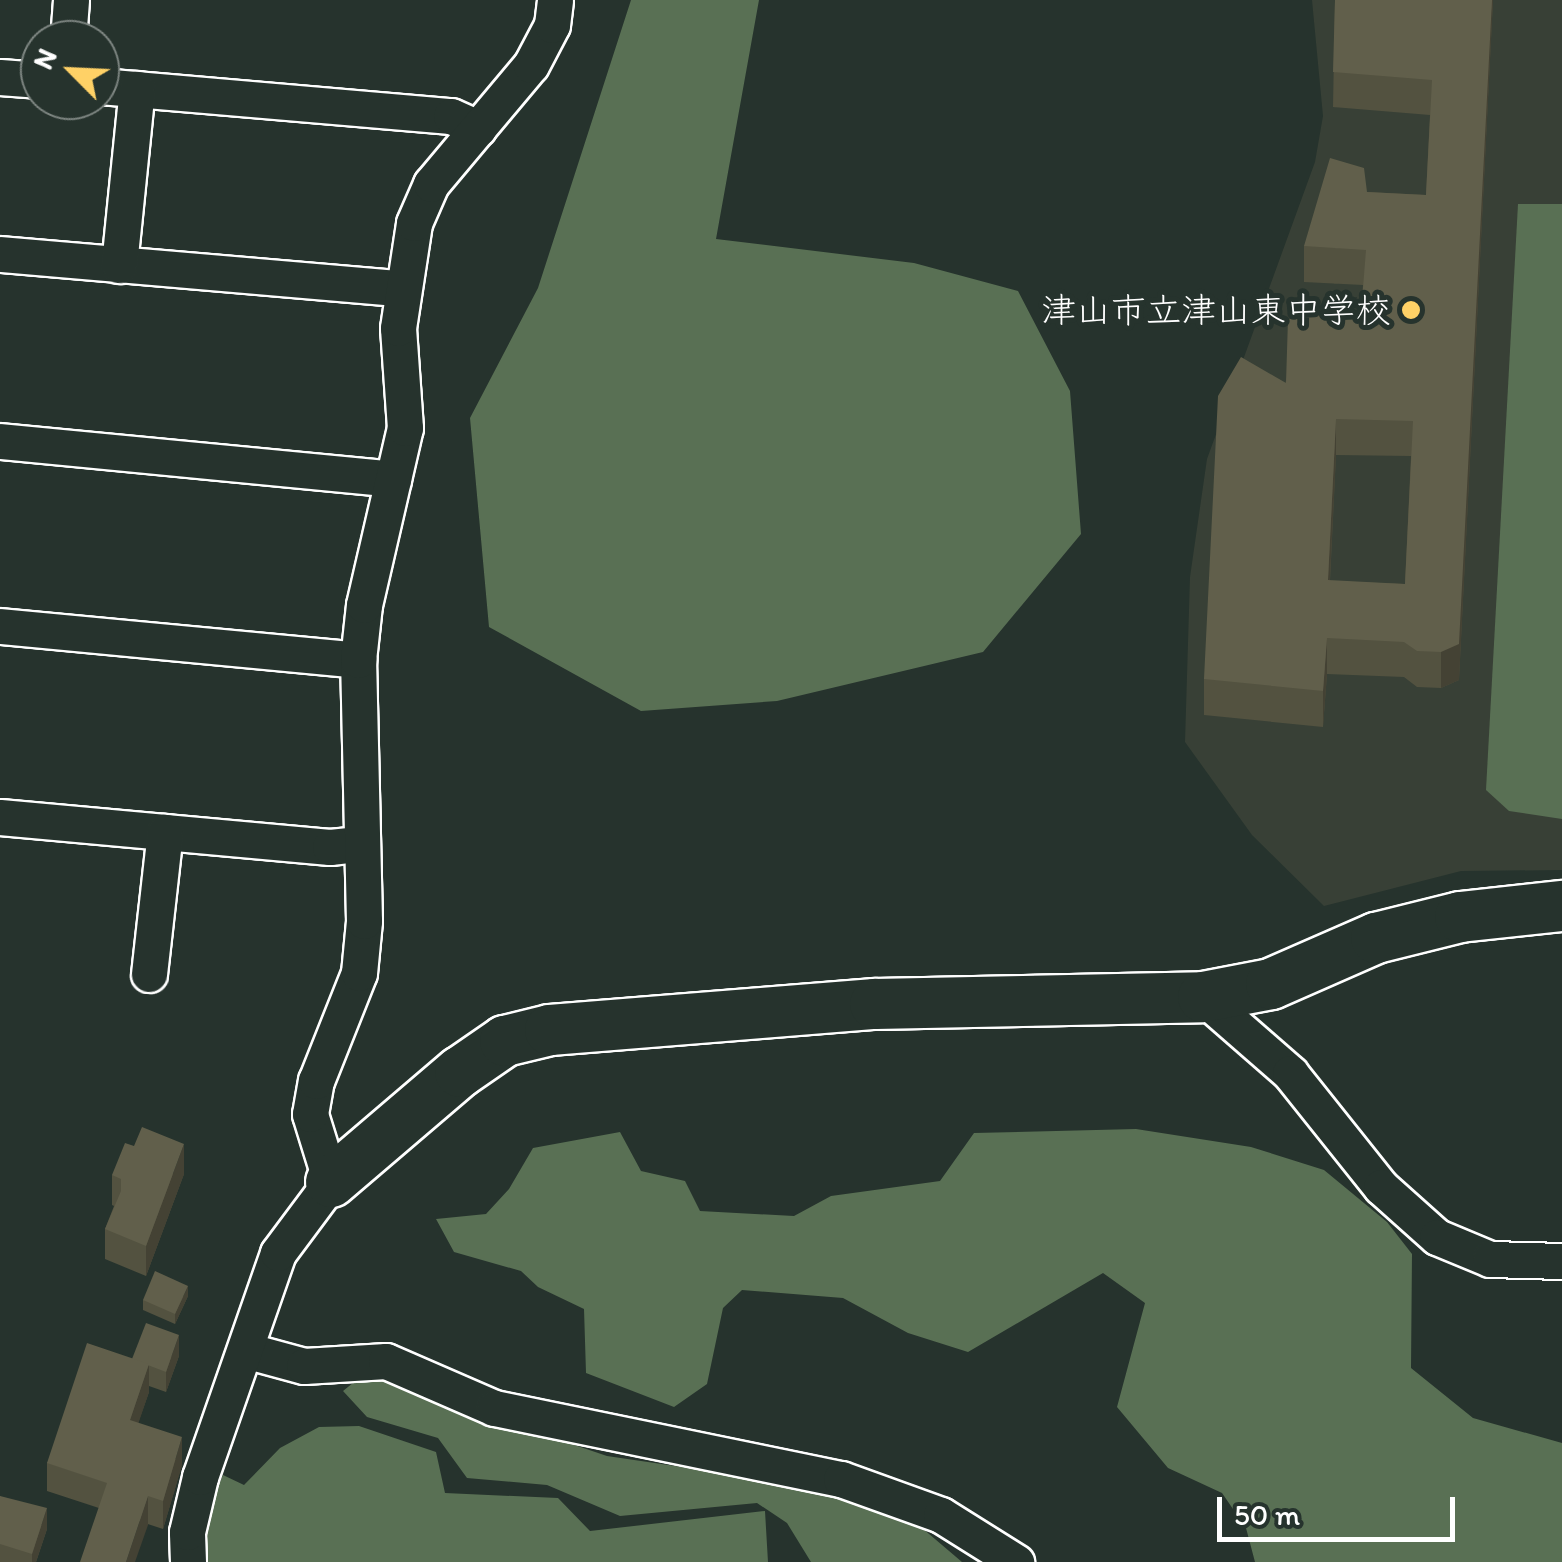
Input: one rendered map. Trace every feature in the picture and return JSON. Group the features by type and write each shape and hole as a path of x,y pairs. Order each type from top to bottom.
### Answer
{"street":[{"path":"331,1182 310,1114 316,1082 358,972 358,660 405,428 400,288 414,222 431,184 532,65 555,0"},
{"path":"120,88 451,116 478,128"},
{"path":"119,265 137,89"},
{"path":"0,254 400,288"},
{"path":"0,441 393,479"},
{"path":"0,626 358,660"},
{"path":"0,818 330,847 358,844"},
{"path":"148,974 165,832"},
{"path":"188,1562 187,1532 200,1477 278,1252 331,1182 460,1072 505,1042 550,1030 875,1004 1203,997 1271,984 1376,938 1460,917 1562,906"},
{"path":"1203,997 1290,1073 1381,1187 1437,1237 1490,1259 1562,1261"},
{"path":"246,1350 304,1366 386,1361 494,1408 841,1479 941,1515 1016,1562"}],"shaded area":[{"name":"津山市立津山東中学校","path":"1312,0 1562,0 1562,870 1461,871 1324,906 1252,835 1185,742 1190,577 1207,459 1315,162 1323,116"}],"green space":[{"path":"631,0 759,0 716,239 914,263 1018,291 1070,391 1081,534 983,652 777,701 641,711 489,627 470,418 538,288"},
{"path":"1518,204 1562,204 1562,819 1509,811 1486,790"},
{"path":"1136,1129 1251,1147 1324,1170 1387,1222 1412,1254 1411,1368 1473,1418 1562,1443 1562,1562 1255,1562 1246,1528 1222,1493 1168,1468 1117,1407 1145,1303 1103,1273 968,1352 908,1333 843,1298 742,1290 723,1308 707,1384 674,1407 586,1373 584,1309 538,1287 521,1271 454,1252 436,1219 486,1214 509,1189 533,1148 620,1132 641,1171 685,1181 700,1211 794,1216 831,1196 940,1181 974,1133"},
{"path":"364,1374 607,1456 832,1489 915,1522 962,1562 811,1562 787,1523 757,1503 620,1516 547,1485 467,1478 438,1438 367,1417 343,1391"},
{"path":"359,1426 436,1452 445,1493 558,1498 590,1531 765,1511 768,1562 201,1562 206,1514 223,1475 244,1485 280,1448 319,1427"}],"building":[{"path":"1335,0 1492,0 1459,644 1441,652 1417,651 1404,642 1327,638 1323,691 1204,679 1218,396 1241,357 1286,383 1288,319 1303,319 1303,310 1361,313 1366,250 1304,246 1330,158 1364,168 1367,192 1426,195 1432,80 1333,72","holes":["1336,419 1413,421 1405,584 1328,580"]},
{"path":"142,1127 184,1144 146,1246 105,1229 121,1191 121,1179 112,1175 125,1143 134,1146"},
{"path":"155,1271 188,1286 175,1314 143,1300"},
{"path":"146,1323 179,1335 166,1372 132,1359"},
{"path":"87,1343 149,1364 130,1420 182,1437 163,1501 148,1496 126,1562 80,1562 107,1483 47,1463"},
{"path":"0,1496 47,1508 32,1554 0,1544"}],"place":[{"name":"津山市立津山東中学校","path":"1411,310"}]}
